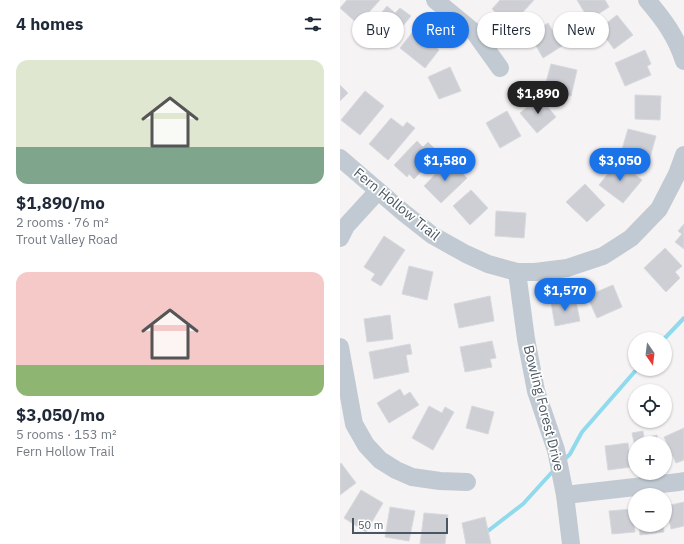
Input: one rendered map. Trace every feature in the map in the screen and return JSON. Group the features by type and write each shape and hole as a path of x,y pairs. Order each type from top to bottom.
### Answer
{"street":[{"path":"435,0 475,33 500,68"},
{"path":"648,0 665,22 680,48 684,61"},
{"name":"Fern Hollow Trail","path":"340,158 432,235 466,254 488,264 517,272 535,272 567,268 603,256 631,238 659,209 678,174 684,155"},
{"path":"340,238 346,226 378,191"},
{"name":"Bowling Forest Drive","path":"517,272 526,339 536,391 556,450 565,495 571,544"},
{"path":"340,347 354,424 366,445 380,460 412,478 467,482"},
{"path":"565,495 684,481"}],"building":[{"path":"347,0 380,0 369,12 352,12 352,19 340,8"},
{"path":"500,0 534,0 523,12 495,12 492,9"},
{"path":"577,0 605,0 609,7 601,12 584,12"},
{"path":"387,6 394,12 382,12"},
{"path":"400,8 411,16 404,24 404,12 396,12"},
{"path":"617,15 633,35 614,49 609,42 609,21"},
{"path":"548,23 553,31 553,48 559,48 543,58 537,48 545,48 545,25"},
{"path":"412,33 412,48 437,48 439,50 425,68 400,48 404,48 404,43"},
{"path":"645,50 651,64 647,66 651,75 625,86 615,63"},
{"path":"551,64 577,70 571,96 544,90"},
{"path":"450,67 461,91 439,99 428,77"},
{"path":"340,85 348,93 340,101"},
{"path":"365,91 384,106 360,135 341,120"},
{"path":"635,95 661,96 660,120 635,119"},
{"path":"539,97 556,117 537,133 520,113"},
{"path":"507,111 521,136 500,148 486,123"},
{"path":"391,118 403,127 407,122 415,128 388,160 369,144"},
{"path":"628,129 656,136 649,161 621,153"},
{"path":"417,141 423,147 428,142 439,153 414,179 409,174 407,177 394,165"},
{"path":"449,160 467,178 441,203 424,186"},
{"path":"618,161 642,180 623,203 599,185"},
{"path":"585,184 605,205 587,222 566,202"},
{"path":"471,190 488,208 470,225 453,206"},
{"path":"496,211 526,213 524,238 495,236"},
{"path":"684,224 684,249 675,242 682,234 678,231"},
{"path":"384,236 405,250 381,286 371,280 375,274 364,267"},
{"path":"665,248 682,266 675,272 680,278 666,292 644,268"},
{"path":"409,266 433,272 427,300 402,294"},
{"path":"613,285 622,307 597,318 587,296"},
{"path":"490,296 494,321 459,328 454,304"},
{"path":"575,297 580,321 555,326 551,302"},
{"path":"390,315 393,339 367,342 364,319"},
{"path":"492,341 496,358 490,359 492,367 465,372 460,347"},
{"path":"410,344 412,354 406,355 409,372 374,379 369,352"},
{"path":"400,389 404,396 410,392 419,405 389,423 377,403"},
{"path":"429,406 442,413 445,407 454,412 433,450 412,438"},
{"path":"472,406 494,412 488,434 466,428"},
{"path":"684,428 684,460 676,463 672,454 672,436 666,436"},
{"path":"643,431 644,436 633,436 632,433"},
{"path":"628,443 628,467 608,470 605,446"},
{"path":"341,463 356,483 340,495 340,464"},
{"path":"361,490 383,503 366,532 344,518"},
{"path":"684,502 684,526 672,529 672,505"},
{"path":"390,507 415,511 409,541 385,537"},
{"path":"628,509 628,532 635,532 612,534 609,511"},
{"path":"424,513 448,515 445,544 420,544"},
{"path":"485,517 491,544 466,544 462,523"},
{"path":"640,532 664,532 640,535"}],"waterway":[{"path":"671,332 684,318"},
{"path":"563,461 570,454 582,432 631,376"},
{"path":"484,534 523,504 554,470"}]}
